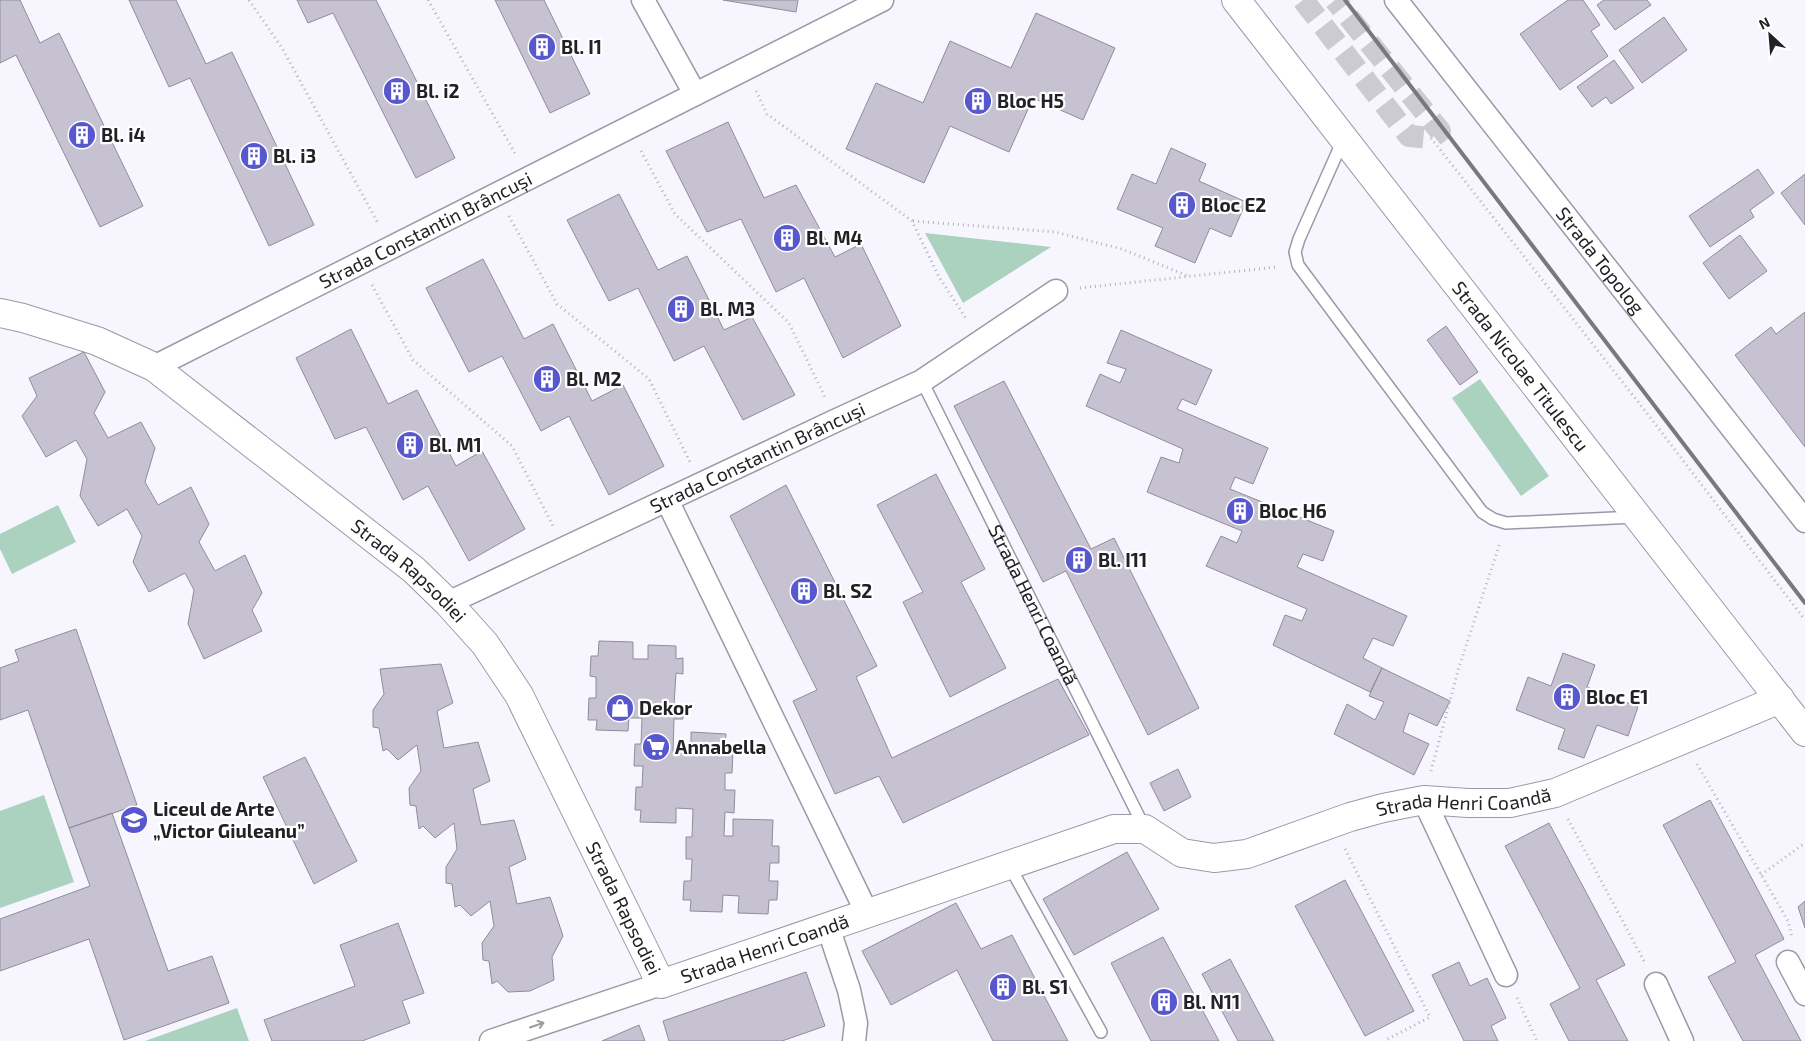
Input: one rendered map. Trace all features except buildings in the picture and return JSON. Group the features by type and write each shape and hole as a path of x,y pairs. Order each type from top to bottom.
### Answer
{"street":[{"path":"643,0 695,94"},
{"name":"Strada Constantin Brâncuși","path":"154,367 882,0"},
{"name":"Strada Nicolae Titulescu","path":"1236,0 1805,732"},
{"name":"Strada Topolog","path":"1396,0 1805,521"},
{"name":"Strada Constantin Brâncuși","path":"448,603 922,381 1056,291"},
{"name":"Strada Rapsodiei","path":"0,313 23,318 97,341 154,367 414,570 448,603 485,644 518,695 661,984"},
{"name":"Strada Henri Coandă","path":"668,500 867,913"},
{"name":"Strada Henri Coandă","path":"491,1041 1114,829 1145,829 1182,853 1214,858 1247,854 1383,808 1424,800 1510,803 1555,793 1780,699"},
{"path":"1424,800 1506,975"},
{"path":"828,926 849,990 856,1023 854,1041"},
{"path":"1788,962 1805,994"},
{"path":"1656,984 1682,1041"}],"lane":[{"path":"1344,138 1299,239 1295,252 1298,265 1482,512 1493,519 1506,523 1637,517"},
{"name":"Strada Henri Coandă","path":"922,381 1145,829"},
{"path":"1009,864 1101,1032"}],"path":[{"path":"249,0 282,48 391,247"},
{"path":"428,0 529,177"},
{"path":"745,69 767,114 912,221 939,277 982,341"},
{"path":"628,128 675,214 789,323 837,420"},
{"path":"1431,138 1646,412 1805,620"},
{"path":"497,194 556,304 649,380 701,485"},
{"path":"912,221 1055,232 1122,249 1188,276"},
{"path":"360,263 413,360 512,446 565,548"},
{"path":"1056,291 1298,265"},
{"path":"1424,800 1459,667 1506,523"},
{"path":"1683,740 1788,921 1793,949 1788,962"},
{"path":"1555,793 1656,984"},
{"path":"1332,824 1430,1017 1384,1041"},
{"path":"1762,875 1805,843"},
{"path":"1506,975 1536,1041"}],"green space":[{"path":"925,233 1051,247 963,303"},
{"path":"1480,379 1549,476 1521,496 1452,398"},
{"path":"58,505 76,542 12,574 0,549 0,534"},
{"path":"44,795 74,882 0,908 0,811"},
{"path":"237,1008 249,1041 145,1041"}],"tunnel":[{"path":"1303,0 1409,136 1431,138 1440,131 1335,0"}],"railway":[{"path":"1345,0 1805,603"}],"place":[{"name":"Bl. I1","path":"542,47"},
{"name":"Bl. i2","path":"397,91"},
{"name":"Bloc H5","path":"978,101"},
{"name":"Bl. i4","path":"82,135"},
{"name":"Bl. i3","path":"254,156"},
{"name":"Bloc E2","path":"1182,205"},
{"name":"Bl. M4","path":"787,238"},
{"name":"Bl. M3","path":"681,309"},
{"name":"Bl. M2","path":"547,379"},
{"name":"Bl. M1","path":"410,445"},
{"name":"Bloc H6","path":"1240,511"},
{"name":"Bl. I11","path":"1079,560"},
{"name":"Bl. S2","path":"804,591"},
{"name":"Bloc E1","path":"1567,697"},
{"name":"Dekor","path":"620,708"},
{"name":"Annabella","path":"656,747"},
{"name":"Liceul de Arte „Victor Giuleanu”","path":"134,820"},
{"name":"Bl. S1","path":"1003,987"},
{"name":"Bl. N11","path":"1164,1002"}]}
